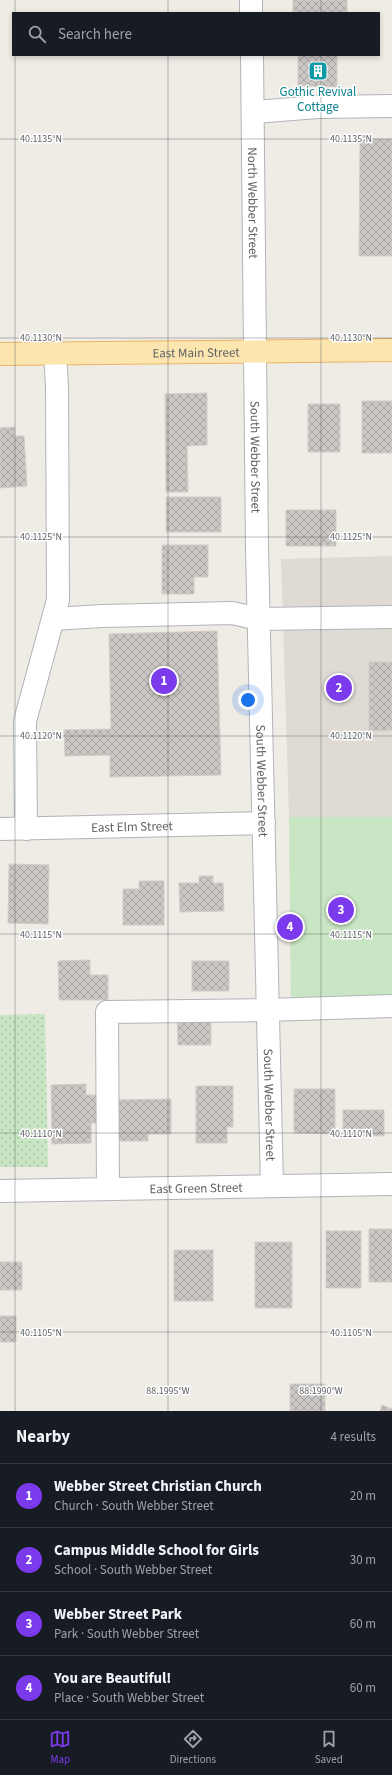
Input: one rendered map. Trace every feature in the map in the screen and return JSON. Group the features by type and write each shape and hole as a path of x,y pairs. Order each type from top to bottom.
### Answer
{"main road":[{"name":"East Main Street","path":"0,354 392,350"}],"street":[{"path":"251,0 251,12"},
{"name":"North Webber Street","path":"252,56 254,112 256,351"},
{"path":"254,112 318,107 392,106"},
{"name":"South Webber Street","path":"256,351 259,619 272,1186"},
{"path":"26,829 25,721 58,600 57,386 55,353"},
{"path":"53,619 102,616 232,613 259,619 392,617"},
{"name":"East Elm Street","path":"0,829 264,823"},
{"path":"108,1189 107,1012 268,1010 392,1006"},
{"name":"East Green Street","path":"0,1191 392,1184"}],"shaded area":[{"path":"392,556 392,1000 291,1002 289,817 281,559"}],"green space":[{"path":"289,817 392,817 392,1002 291,1002"},
{"path":"45,1014 48,1167 0,1167 0,1015"}],"building":[{"path":"293,0 347,0 347,12 293,12"},
{"name":"Gothic Revival Cottage","path":"298,56 337,56 337,87 298,86"},
{"path":"360,139 392,139 392,256 359,256"},
{"path":"207,393 207,445 187,446 188,492 166,492 165,394"},
{"path":"362,401 392,401 392,453 362,453"},
{"path":"308,404 340,404 340,452 308,452"},
{"path":"15,427 15,436 24,436 27,486 0,488 0,428"},
{"path":"166,497 221,497 221,532 166,532"},
{"path":"286,510 336,510 336,546 286,546"},
{"path":"162,545 208,545 208,577 194,577 194,594 162,594"},
{"path":"217,631 221,775 110,777 110,755 65,756 64,730 111,729 109,634"},
{"path":"369,662 392,662 392,730 369,731"},
{"path":"9,864 49,865 48,924 8,923"},
{"path":"199,876 213,876 213,883 223,883 224,911 180,912 179,883 199,883"},
{"path":"139,881 164,881 164,925 123,925 123,889 139,889"},
{"path":"90,960 90,975 108,975 108,1000 59,1000 58,961"},
{"path":"192,961 229,961 229,991 192,991"},
{"path":"211,1018 211,1045 178,1045 177,1019"},
{"path":"86,1084 86,1095 99,1095 100,1123 91,1123 91,1143 52,1144 51,1085"},
{"path":"196,1086 233,1086 233,1127 227,1127 227,1143 196,1143"},
{"path":"294,1089 335,1089 335,1134 294,1133"},
{"path":"171,1099 171,1134 148,1134 148,1141 117,1141 117,1100"},
{"path":"343,1110 384,1110 384,1136 343,1135"},
{"path":"369,1229 392,1229 392,1282 369,1282"},
{"path":"326,1231 361,1231 361,1288 326,1288"},
{"path":"255,1242 292,1242 292,1308 255,1308"},
{"path":"174,1250 213,1250 213,1301 174,1301"},
{"path":"0,1262 22,1262 22,1290 0,1290"},
{"path":"0,1316 16,1316 16,1342 0,1342"},
{"path":"290,1384 325,1384 325,1411 290,1411"},
{"path":"382,1405 392,1409 392,1411 380,1411"}],"place":[{"name":"Gothic Revival Cottage","path":"318,71"},
{"name":"Webber Street Christian Church","path":"164,681"},
{"name":"Campus Middle School for Girls","path":"339,688"},
{"name":"Webber Street Park","path":"341,910"},
{"name":"You are Beautiful!","path":"290,927"}]}
